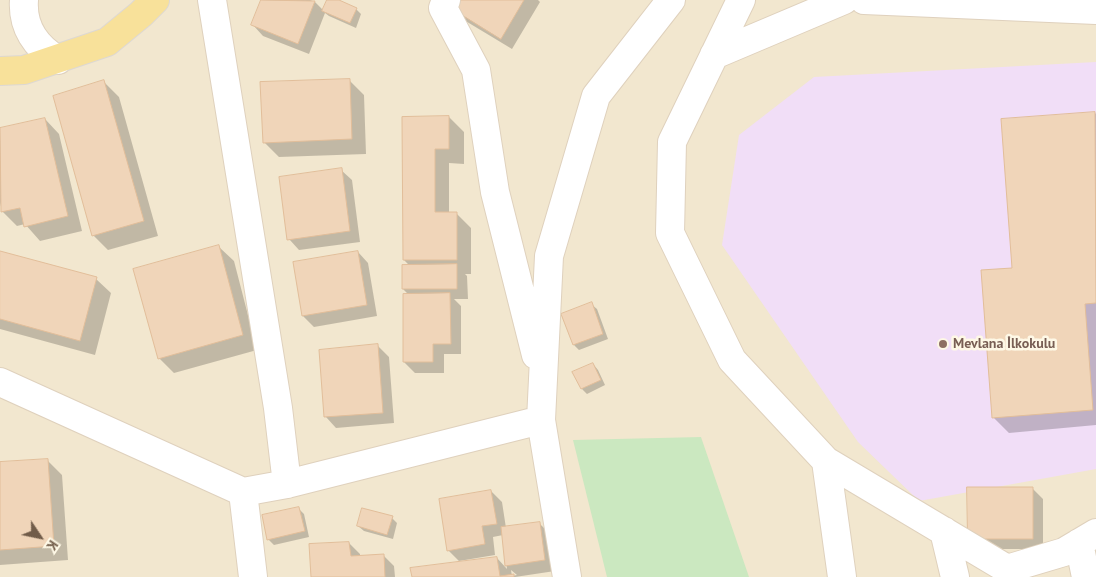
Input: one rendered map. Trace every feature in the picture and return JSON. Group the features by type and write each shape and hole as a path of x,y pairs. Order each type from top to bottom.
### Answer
{"main road":[{"path":"0,72 24,70 107,42 146,5"}],"street":[{"path":"24,0 23,10 27,27 36,42 58,60"},
{"path":"212,0 278,408 287,484"},
{"path":"446,0 443,8 476,70 495,192 543,383"},
{"path":"568,577 541,420 549,256 596,96 671,0"},
{"path":"741,0 672,142 670,232 732,360 826,461 1007,569 1064,552 1088,538"},
{"path":"714,55 844,0"},
{"path":"864,0 1096,10"},
{"path":"0,382 243,492 287,484 541,420"},
{"path":"826,461 842,577"},
{"path":"243,492 253,577"},
{"path":"944,532 955,577"},
{"path":"1086,577 1088,538"}],"shaded area":[{"path":"0,0 1096,0 1096,577 0,577"},
{"name":"Mevlana İlkokulu","path":"1096,62 1096,469 919,501 858,442 722,245 739,135 814,77"}],"green space":[{"path":"701,437 749,577 607,577 573,440"}],"building":[{"path":"261,0 315,1 298,44 251,25"},
{"path":"327,0 339,0 357,8 350,23 322,11"},
{"path":"438,0 524,0 501,39"},
{"path":"350,79 352,139 263,143 260,82"},
{"path":"104,80 144,221 92,236 53,96"},
{"name":"Mevlana İlkokulu","path":"1095,112 1096,303 1085,304 1093,410 992,418 981,270 1012,268 1001,119"},
{"path":"449,116 449,149 435,149 435,212 457,212 457,260 403,260 402,117"},
{"path":"45,118 68,216 24,227 20,208 1,212 0,128"},
{"path":"342,168 350,231 287,240 279,177"},
{"path":"219,245 243,335 158,359 133,269"},
{"path":"0,251 97,277 80,341 0,319"},
{"path":"358,251 367,305 302,316 293,262"},
{"path":"457,264 457,289 402,289 402,265"},
{"path":"450,293 451,344 433,344 433,362 403,362 403,294"},
{"path":"592,302 603,334 573,345 561,314"},
{"path":"378,344 383,413 324,417 319,350"},
{"path":"593,363 601,380 581,389 572,372"},
{"path":"48,459 54,546 0,550 0,462"},
{"path":"967,487 1033,487 1033,539 968,539"},
{"path":"491,490 497,524 482,526 485,544 447,551 439,499"},
{"path":"299,507 305,531 267,540 262,515"},
{"path":"362,508 393,516 387,535 357,526"},
{"path":"540,522 545,560 505,566 501,527"},
{"path":"349,542 351,556 384,554 385,577 311,577 309,544"},
{"path":"497,557 500,576 514,574 514,577 412,577 410,568"}],"place":[{"name":"Mevlana İlkokulu","path":"943,344"}]}
